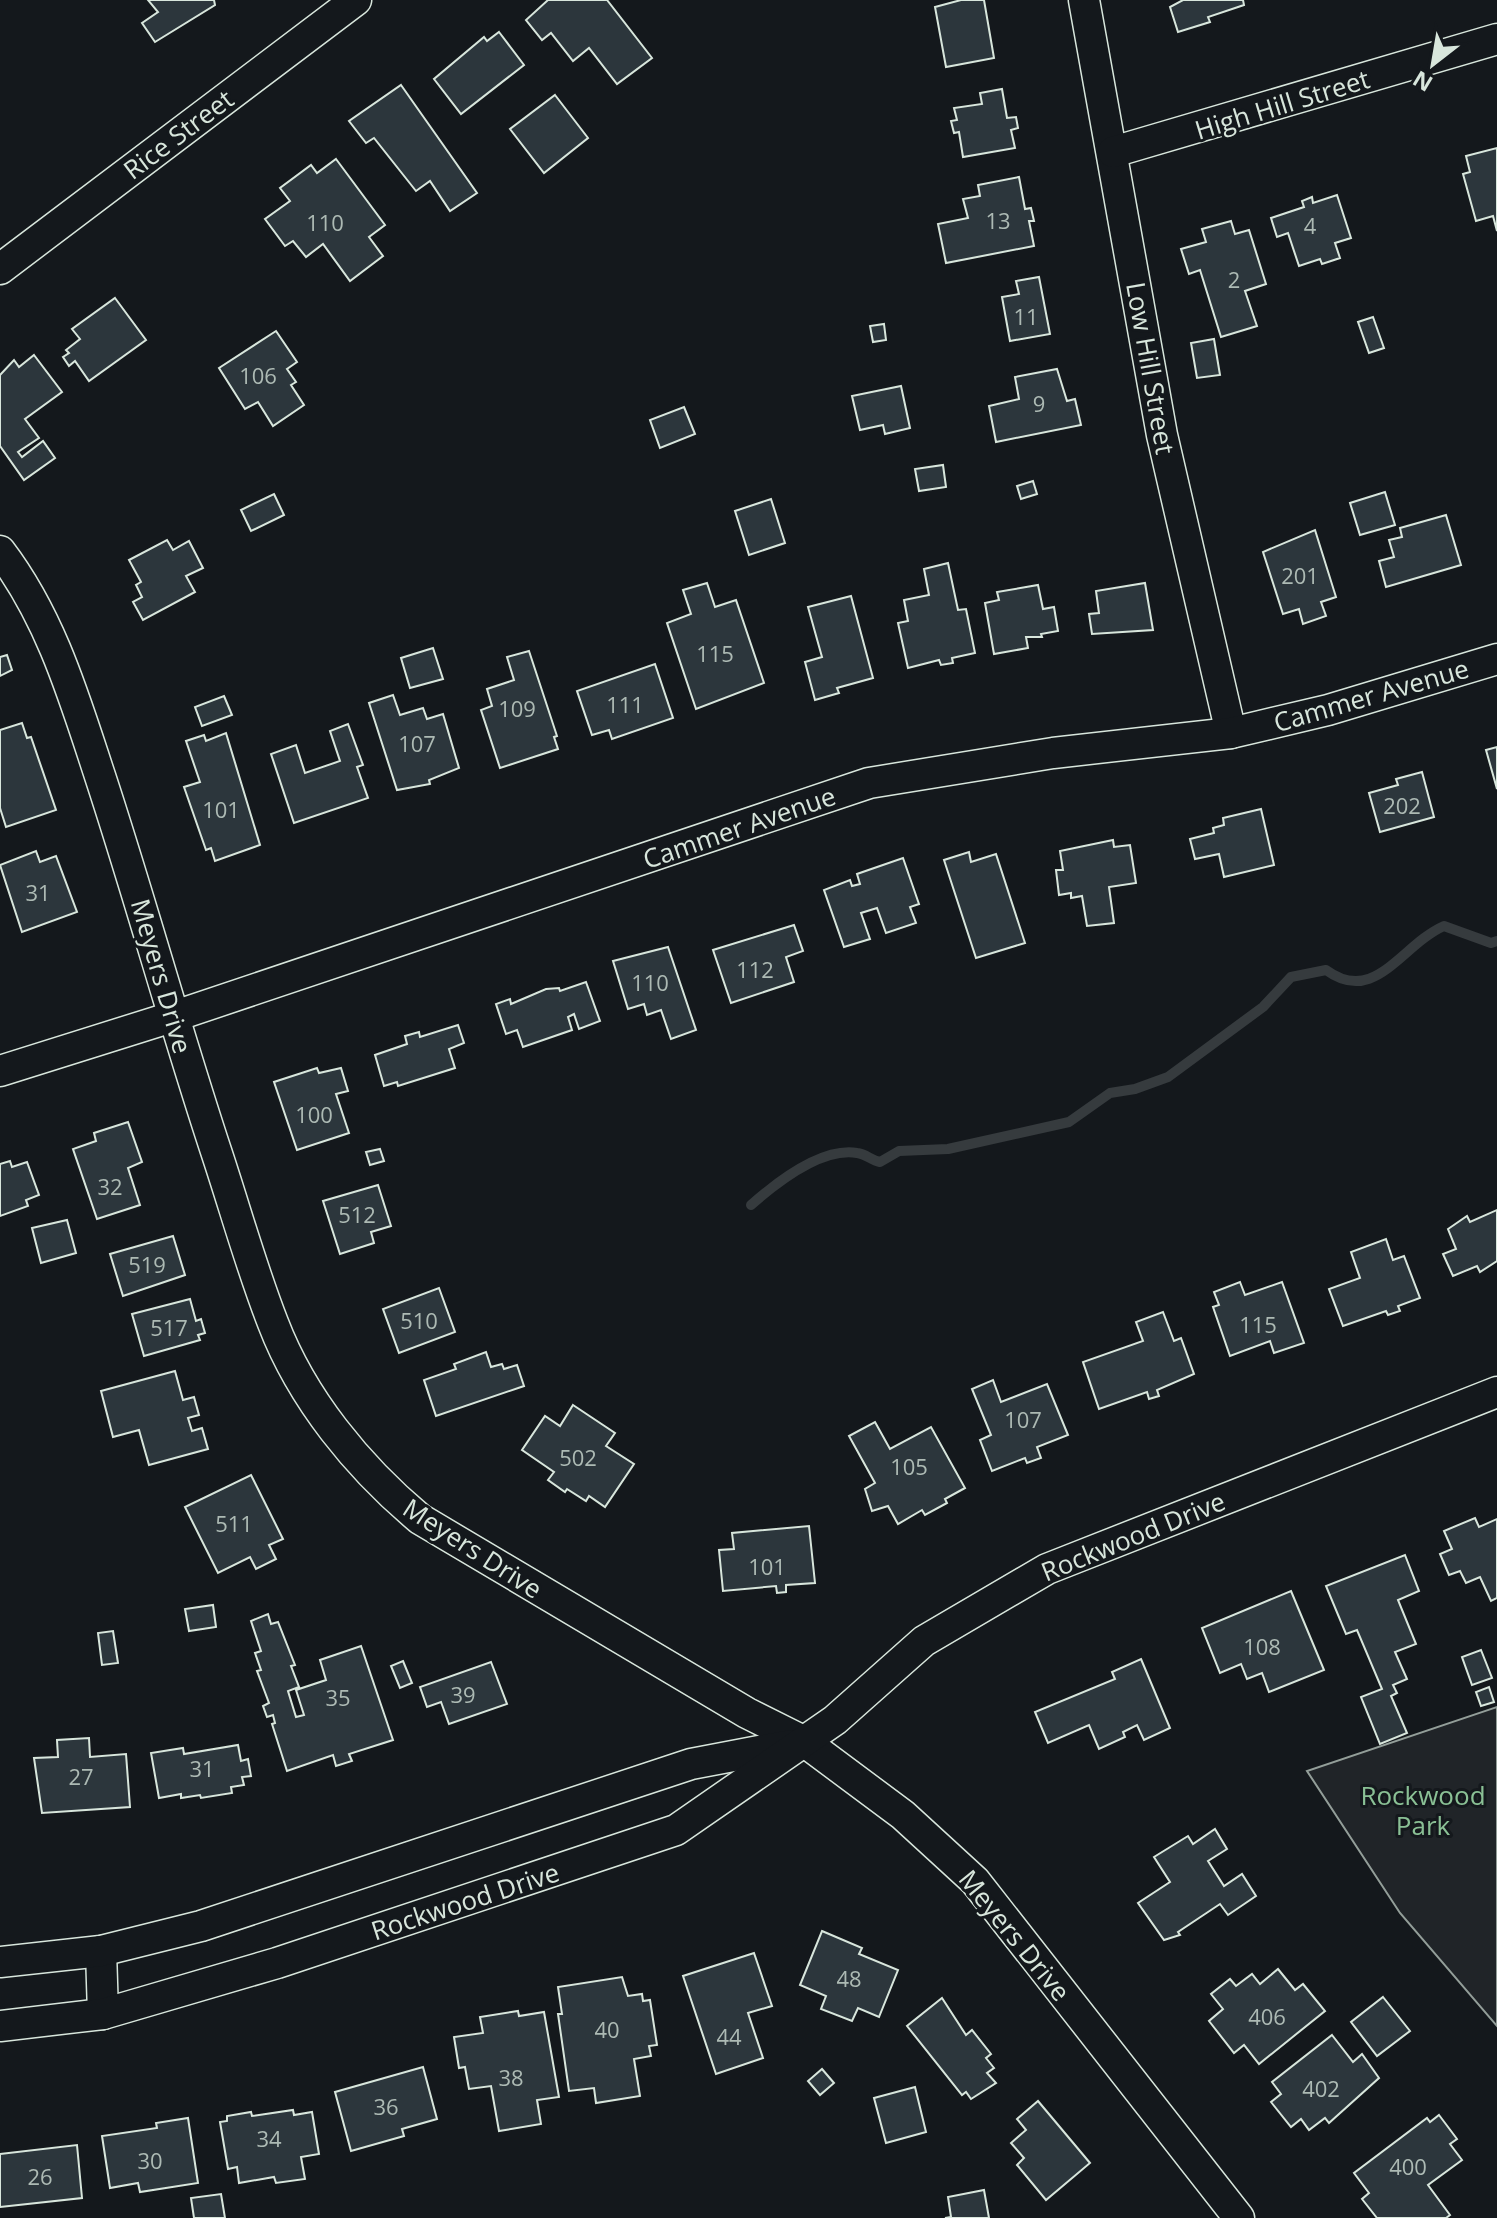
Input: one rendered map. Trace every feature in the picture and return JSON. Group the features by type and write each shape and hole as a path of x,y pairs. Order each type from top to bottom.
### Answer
{"street":[{"name":"Rice Street","path":"0,269 356,0"},
{"name":"Low Hill Street","path":"1084,0 1162,435 1231,733"},
{"name":"High Hill Street","path":"1113,152 1497,39"},
{"name":"Meyers Drive","path":"0,551 24,583 49,631 134,880 172,1017 274,1325 309,1392 380,1485 420,1519 747,1713 805,1742 903,1815 975,1881 1239,2218"},
{"name":"Cammer Avenue","path":"0,1071 172,1017 869,783 1053,753 1231,733 1328,710 1497,659"},
{"name":"Rockwood Drive","path":"0,2026 103,2014 277,1963 676,1830 805,1742 924,1641 1047,1569 1497,1392"},
{"name":"Rockwood Drive","path":"0,1962 101,1951 201,1926 691,1764 805,1742"},
{"path":"101,1951 103,2014"}],"green space":[{"name":"Rockwood Park","path":"1497,1707 1497,2026 1400,1913 1307,1771"}],"building":[{"path":"148,0 214,0 215,5 155,42 142,23 158,12"},
{"path":"548,0 607,0 652,58 617,84 589,48 573,61 551,33 542,40 526,20"},
{"path":"961,0 984,0 994,58 946,67 935,7"},
{"path":"1183,0 1243,0 1244,5 1208,17 1210,22 1178,32 1170,7"},
{"path":"499,32 524,65 461,114 434,79 484,37 487,41"},
{"path":"401,85 477,193 450,211 430,181 416,191 374,138 366,143 349,121"},
{"path":"1002,89 1007,118 1016,117 1018,128 1011,130 1015,148 963,157 959,132 954,133 951,121 957,120 954,108 982,104 980,93"},
{"path":"555,95 588,138 544,173 510,129"},
{"path":"1497,148 1497,231 1493,216 1476,221 1463,174 1470,172 1466,156"},
{"path":"336,159 385,225 369,237 383,256 350,281 323,244 306,257 293,241 285,246 265,219 290,201 280,188 311,165 317,173"},
{"path":"1019,177 1025,209 1031,208 1034,221 1029,221 1034,246 946,263 938,224 968,218 963,199 980,196 978,185"},
{"path":"1337,195 1351,238 1335,243 1340,258 1322,264 1320,259 1299,266 1288,233 1277,237 1271,218 1304,207 1302,201 1312,197 1313,203"},
{"path":"1231,221 1235,234 1249,230 1266,284 1245,291 1257,326 1221,337 1200,270 1189,274 1181,249 1206,242 1202,229"},
{"path":"1039,277 1050,334 1010,341 1002,297 1019,294 1016,281"},
{"path":"115,298 146,340 89,381 75,361 69,366 63,357 69,353 66,350 80,339 72,329"},
{"path":"1373,317 1384,348 1369,353 1358,322"},
{"path":"884,324 886,340 873,342 870,326"},
{"path":"276,331 297,362 287,369 296,382 291,385 304,405 273,426 258,402 245,409 219,368"},
{"path":"1214,339 1220,375 1197,378 1191,343"},
{"path":"34,355 62,392 25,419 39,438 18,452 22,457 43,441 55,458 24,480 0,446 0,375 14,360 19,367"},
{"path":"1057,369 1067,401 1075,399 1081,425 996,442 989,406 1019,399 1015,377"},
{"path":"901,386 910,428 885,434 883,425 860,430 852,396"},
{"path":"684,407 695,434 660,448 650,420"},
{"path":"943,465 946,487 919,491 915,469"},
{"path":"1033,481 1037,494 1021,499 1017,486"},
{"path":"1385,492 1395,525 1360,535 1350,503"},
{"path":"274,494 284,515 251,531 241,510"},
{"path":"771,499 785,543 749,555 735,511"},
{"path":"1446,515 1461,565 1386,587 1379,561 1394,557 1389,540 1402,537 1400,528"},
{"path":"1315,530 1336,597 1321,602 1326,616 1303,624 1299,609 1283,614 1263,552"},
{"path":"167,540 173,550 189,541 203,568 186,576 195,592 143,620 133,602 142,597 136,585 141,582 129,560"},
{"path":"948,563 958,610 966,609 975,653 952,658 953,663 941,665 939,660 908,668 898,623 908,621 904,600 929,595 924,569"},
{"path":"707,583 715,607 736,600 764,683 696,709 667,623 691,614 683,590"},
{"path":"1145,583 1153,630 1092,634 1089,614 1099,613 1096,591"},
{"path":"1038,585 1043,609 1054,607 1058,631 1041,634 1042,637 1026,637 1028,648 994,654 985,603 999,600 997,592"},
{"path":"851,596 873,678 837,688 839,693 815,700 805,662 822,657 808,607"},
{"path":"433,648 443,679 410,688 401,658"},
{"path":"529,651 557,736 554,737 558,749 500,768 481,710 492,706 487,689 514,680 507,657"},
{"path":"7,655 12,670 0,676 0,657"},
{"path":"655,664 673,718 612,739 609,730 592,735 577,691"},
{"path":"393,695 400,715 423,708 427,719 443,714 459,768 429,780 430,784 397,790 369,703"},
{"path":"224,696 232,715 202,726 195,707"},
{"path":"22,723 27,738 31,737 56,810 6,827 0,808 0,730"},
{"path":"348,724 363,765 357,767 368,798 294,823 271,754 296,745 305,773 340,761 330,731"},
{"path":"226,733 260,845 215,861 211,848 206,850 184,787 200,782 186,741 204,735 206,741"},
{"path":"1497,747 1497,789 1486,750"},
{"path":"1422,772 1434,817 1380,832 1369,793 1398,785 1396,779"},
{"path":"1261,809 1274,865 1224,877 1219,854 1195,859 1190,839 1214,833 1213,828 1224,825 1223,818"},
{"path":"1113,840 1114,847 1130,845 1136,883 1109,887 1114,923 1087,926 1082,896 1071,898 1071,893 1059,895 1056,870 1063,870 1060,851"},
{"path":"36,851 40,862 56,856 77,912 22,932 0,865"},
{"path":"969,852 971,862 996,854 1025,943 976,958 944,860"},
{"path":"903,858 919,904 910,907 916,923 886,933 877,908 861,913 870,939 844,947 824,890 850,880 852,886 860,884 857,874"},
{"path":"794,925 803,951 786,957 794,982 731,1003 713,950"},
{"path":"668,947 696,1030 671,1039 661,1010 647,1015 644,1004 628,1009 613,961"},
{"path":"586,982 600,1021 579,1029 574,1014 568,1017 572,1030 523,1047 517,1030 506,1034 496,1004 510,999 511,1004 546,989 559,988 560,991"},
{"path":"458,1025 464,1043 449,1049 455,1068 398,1086 397,1082 384,1086 375,1055 407,1044 405,1036 419,1032 420,1037"},
{"path":"317,1068 319,1073 341,1068 348,1091 336,1094 349,1133 297,1150 274,1082"},
{"path":"128,1122 142,1162 128,1168 140,1205 97,1219 73,1149 96,1141 94,1133"},
{"path":"380,1149 384,1161 370,1165 366,1152"},
{"path":"10,1161 12,1167 27,1162 39,1195 26,1200 28,1206 0,1216 0,1164"},
{"path":"378,1185 391,1226 371,1232 374,1243 340,1254 323,1201"},
{"path":"1497,1210 1497,1261 1480,1272 1477,1266 1453,1276 1443,1254 1456,1249 1448,1229 1467,1216 1470,1222"},
{"path":"67,1220 76,1253 41,1263 32,1228"},
{"path":"173,1236 185,1275 123,1296 110,1254"},
{"path":"1386,1239 1393,1260 1404,1256 1420,1298 1398,1306 1400,1311 1388,1315 1386,1311 1343,1326 1329,1289 1360,1278 1351,1252"},
{"path":"1240,1282 1245,1295 1282,1282 1304,1343 1274,1353 1270,1341 1230,1356 1213,1307 1219,1305 1214,1292"},
{"path":"439,1288 455,1332 399,1353 383,1309"},
{"path":"190,1299 196,1321 201,1319 205,1333 198,1335 200,1340 144,1356 132,1314"},
{"path":"1163,1312 1174,1341 1181,1338 1194,1374 1157,1390 1159,1396 1149,1399 1147,1392 1099,1409 1083,1362 1143,1341 1136,1322"},
{"path":"486,1352 491,1367 502,1364 504,1369 517,1365 524,1386 436,1416 424,1380 456,1369 454,1364"},
{"path":"175,1371 183,1400 194,1397 199,1415 188,1418 192,1431 202,1428 208,1449 149,1465 139,1430 113,1437 101,1391"},
{"path":"993,1380 1001,1402 1047,1384 1068,1435 1037,1447 1041,1458 1027,1463 1025,1458 992,1471 980,1440 991,1435 972,1389"},
{"path":"573,1405 615,1433 606,1446 634,1464 605,1507 589,1496 586,1501 567,1489 565,1492 548,1480 554,1472 522,1450 545,1416 560,1426"},
{"path":"875,1422 890,1449 931,1427 965,1488 925,1515 922,1510 898,1524 888,1506 872,1511 865,1489 875,1483 849,1436"},
{"path":"251,1475 283,1539 269,1545 276,1559 256,1569 250,1557 218,1573 185,1507"},
{"path":"1475,1518 1479,1527 1497,1519 1497,1598 1491,1601 1480,1577 1466,1583 1460,1571 1449,1575 1440,1554 1452,1549 1444,1531"},
{"path":"809,1526 815,1583 786,1585 786,1592 777,1593 776,1586 723,1591 719,1550 734,1549 732,1533"},
{"path":"1405,1555 1419,1591 1398,1600 1416,1644 1395,1652 1407,1679 1393,1685 1397,1693 1391,1696 1407,1733 1380,1744 1361,1697 1382,1689 1357,1630 1346,1634 1326,1586"},
{"path":"1291,1591 1324,1670 1269,1692 1262,1673 1247,1679 1241,1664 1220,1673 1202,1628"},
{"path":"213,1605 216,1627 189,1631 185,1609"},
{"path":"268,1614 271,1624 278,1622 295,1665 291,1666 299,1687 288,1691 296,1717 304,1715 296,1690 326,1680 320,1660 361,1646 393,1740 349,1754 352,1761 336,1766 333,1755 287,1771 272,1724 275,1723 273,1715 267,1717 263,1706 269,1703 257,1671 261,1670 255,1653 261,1651 251,1621"},
{"path":"113,1631 118,1663 102,1665 98,1633"},
{"path":"1481,1650 1492,1678 1472,1685 1462,1657"},
{"path":"1141,1659 1170,1728 1144,1740 1137,1725 1123,1732 1125,1737 1099,1749 1089,1725 1048,1743 1035,1712 1115,1679 1112,1672"},
{"path":"403,1661 412,1683 400,1688 391,1666"},
{"path":"491,1662 507,1704 449,1724 441,1702 427,1707 420,1687"},
{"path":"1489,1687 1494,1702 1481,1706 1476,1692"},
{"path":"89,1738 90,1757 126,1754 130,1807 42,1813 34,1758 58,1757 57,1740"},
{"path":"238,1745 241,1761 248,1759 251,1776 242,1777 244,1785 231,1787 232,1793 201,1798 200,1795 181,1798 181,1794 159,1798 151,1753 183,1748 184,1754"},
{"path":"1215,1829 1227,1849 1208,1861 1224,1886 1242,1874 1256,1896 1228,1915 1220,1904 1178,1932 1180,1935 1164,1940 1138,1903 1170,1882 1154,1857 1188,1836 1193,1844"},
{"path":"822,1931 862,1948 859,1954 898,1970 879,2017 858,2008 852,2021 821,2009 826,1996 800,1985"},
{"path":"754,1953 772,2006 748,2013 763,2058 716,2074 683,1976"},
{"path":"1278,1969 1295,1990 1303,1984 1325,2011 1259,2064 1244,2045 1234,2053 1209,2021 1223,2009 1211,1994 1230,1979 1236,1986 1252,1974 1260,1984"},
{"path":"622,1977 628,1996 642,1994 643,2001 650,2000 657,2045 649,2046 651,2056 634,2059 640,2096 596,2103 594,2088 569,2091 558,2014 562,2014 558,1987"},
{"path":"1383,1997 1410,2031 1377,2056 1351,2022"},
{"path":"942,1998 966,2035 972,2030 991,2054 986,2058 994,2068 987,2073 996,2083 971,2099 966,2092 962,2095 907,2026"},
{"path":"518,2011 519,2016 544,2012 559,2097 537,2100 541,2124 499,2131 491,2086 469,2089 465,2067 459,2068 454,2037 483,2033 480,2017"},
{"path":"1332,2035 1353,2062 1362,2054 1379,2078 1329,2123 1325,2118 1309,2130 1301,2119 1291,2127 1271,2102 1281,2094 1272,2082"},
{"path":"423,2067 437,2119 402,2129 404,2136 351,2151 335,2092"},
{"path":"822,2069 834,2083 820,2095 808,2081"},
{"path":"915,2087 926,2132 886,2143 874,2098"},
{"path":"1038,2101 1090,2163 1046,2200 1017,2165 1024,2158 1011,2143 1026,2130 1017,2119"},
{"path":"293,2110 294,2115 312,2112 319,2154 301,2157 305,2179 276,2183 274,2177 239,2183 237,2167 228,2169 220,2122 227,2121 227,2116 251,2112 252,2116"},
{"path":"1439,2115 1457,2139 1450,2144 1462,2160 1428,2185 1450,2215 1446,2218 1377,2218 1362,2199 1369,2193 1354,2173 1427,2118 1430,2122"},
{"path":"188,2118 198,2183 140,2192 138,2183 110,2188 102,2136 157,2128 156,2123"},
{"path":"77,2145 82,2198 0,2207 0,2154"},
{"path":"984,2190 989,2218 945,2218 951,2217 948,2197"},
{"path":"221,2194 225,2218 194,2218 191,2198"}],"waterway":[{"path":"751,1205 800,1168 829,1156 857,1153 880,1162 899,1151 948,1149 1069,1122 1110,1093 1135,1089 1168,1077 1263,1007 1291,977 1326,970 1343,979 1359,981 1374,977 1444,926 1491,943 1497,941"}]}
